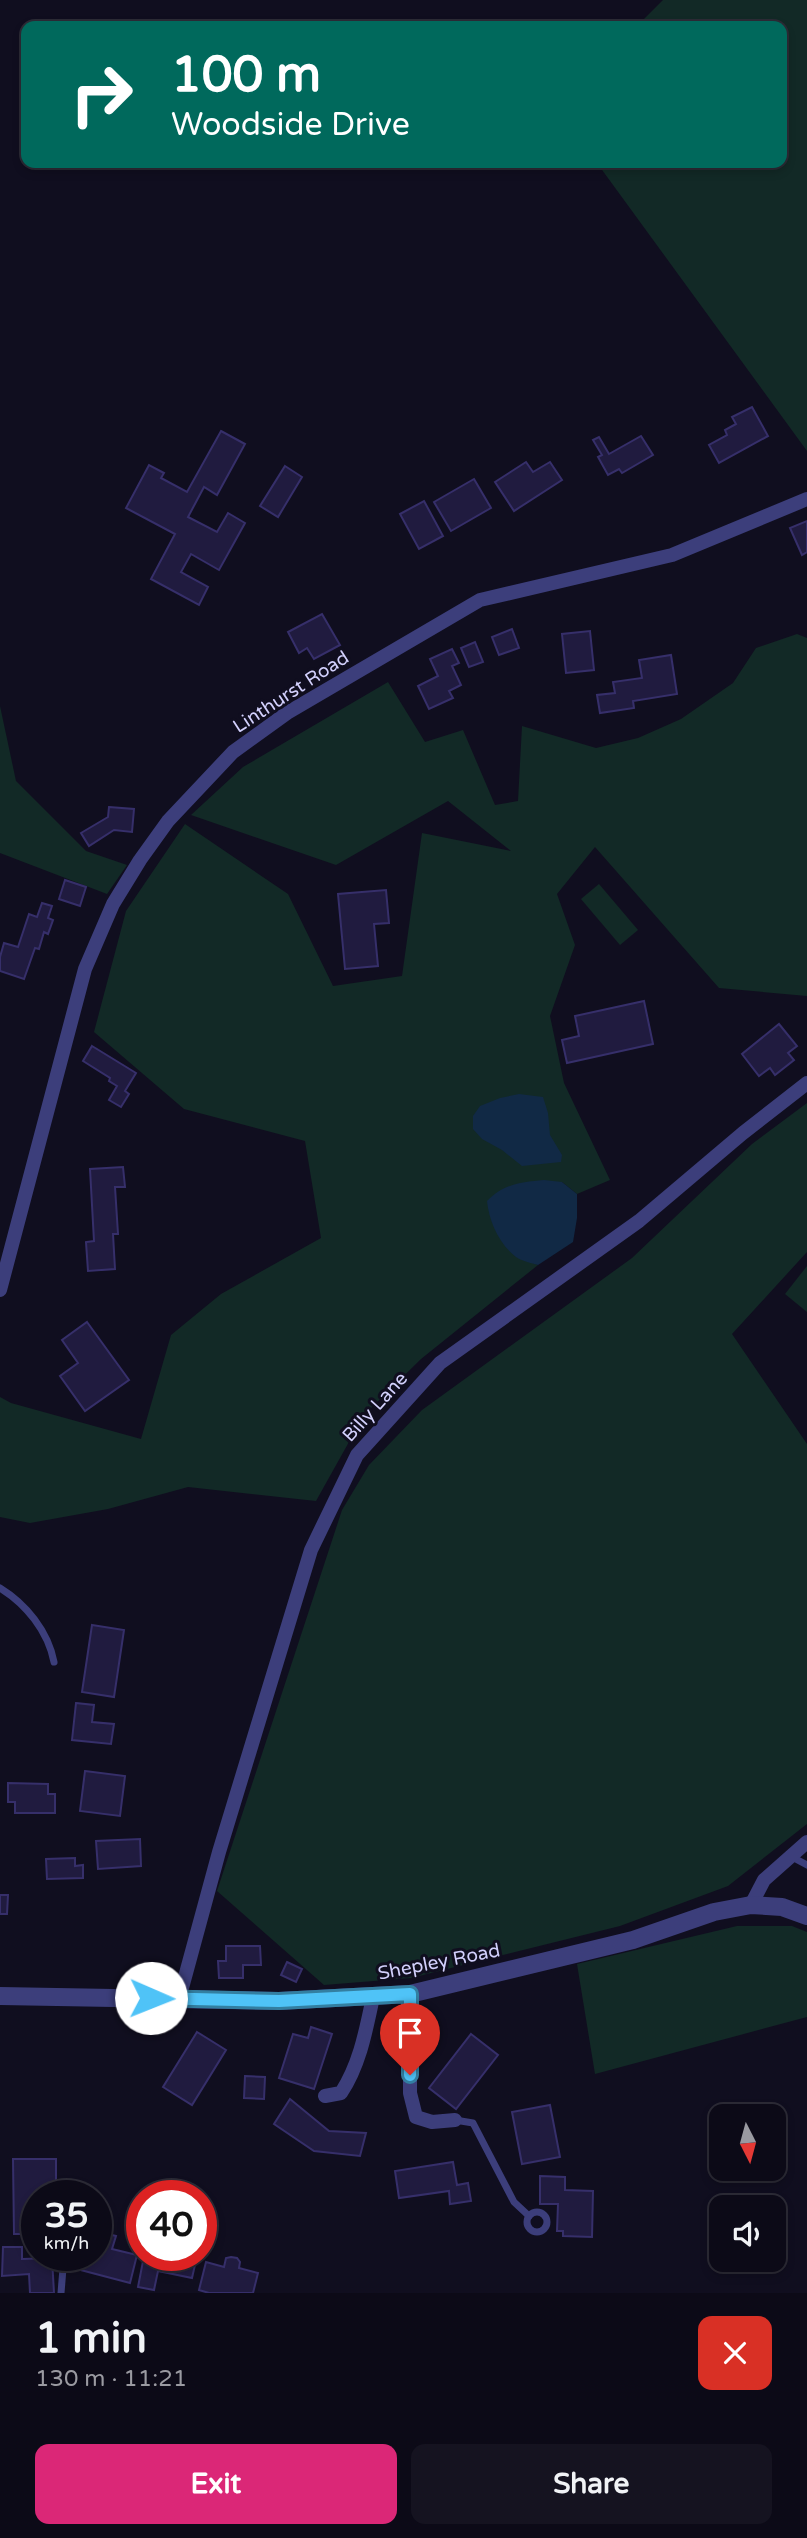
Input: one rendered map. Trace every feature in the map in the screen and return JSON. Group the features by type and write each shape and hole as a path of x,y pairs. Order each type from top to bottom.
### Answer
{"street":[{"name":"Linthurst Road","path":"0,1290 85,969 113,904 168,821 233,752 286,713 480,600 672,555 807,499"},
{"name":"Billy Lane","path":"179,1999 219,1852 311,1550 357,1455 440,1363 639,1221 807,1083"},
{"path":"751,1905 764,1880 807,1842"},
{"name":"Shepley Road","path":"0,1996 279,2001 410,1994 633,1940 714,1912 751,1905 782,1907 807,1916"},
{"path":"410,1994 410,2093 416,2117 432,2122 455,2120"},
{"path":"325,2096 341,2093 347,2083 363,2045 373,1997"}],"lane":[{"path":"0,1588 12,1595 45,1635 54,1662"},
{"path":"791,1856 807,1865"},
{"path":"455,2120 473,2123 508,2193 529,2216"},
{"path":"61,2293 63,2271"}],"green space":[{"path":"663,0 807,0 807,451 601,168 787,168 787,21 642,21"},
{"path":"797,634 807,638 807,996 719,988 595,847 557,894 575,945 550,1016 564,1083 610,1180 577,1194 562,1182 517,1257 538,1265 421,1359 364,1415 316,1501 188,1487 108,1509 30,1523 0,1517 0,1397 11,1403 141,1439 171,1335 221,1294 321,1238 305,1141 184,1109 94,1032 126,911 185,824 288,894 333,986 402,976 422,833 511,851 448,801 336,865 191,815 243,767 388,682 425,742 463,730 495,805 518,801 522,726 596,748 638,738 681,719 733,683 756,648"},
{"path":"0,706 16,781 86,851 127,865 107,894 0,853"},
{"path":"599,884 638,930 620,945 581,899"},
{"path":"807,1103 807,1252 732,1334 807,1444 807,1824 728,1886 620,1926 411,1978 324,1985 217,1891 342,1510 369,1465 422,1410 632,1258 752,1144"},
{"path":"807,1266 807,1312 785,1294"},
{"path":"737,1926 792,1926 807,1932 807,2017 595,2074 577,1964"}],"water":[{"path":"519,1094 543,1097 550,1135 562,1155 561,1162 522,1166 482,1139 473,1129 473,1116 480,1106"},
{"path":"544,1180 562,1182 577,1194 577,1218 573,1242 538,1265 518,1258 505,1246 493,1224 487,1201 513,1185"}],"building":[{"path":"752,407 768,436 719,463 709,445 727,435 725,430 736,424 732,417"},
{"path":"221,431 245,444 217,495 204,487 188,517 217,532 228,513 245,523 219,570 191,554 181,572 208,587 199,605 151,579 175,534 126,508 149,465 164,473 161,478 187,492"},
{"path":"641,436 653,455 622,473 619,469 608,475 598,457 602,455 593,440 599,437 609,454"},
{"path":"526,462 533,472 550,462 562,480 514,511 495,482"},
{"path":"285,466 302,477 278,517 260,506"},
{"path":"474,479 491,508 451,531 434,502"},
{"path":"424,501 443,536 419,549 400,514"},
{"path":"807,521 807,552 802,555 790,528"},
{"path":"322,614 340,645 314,659 307,648 299,653 288,632"},
{"path":"512,629 519,648 499,655 492,637"},
{"path":"590,631 594,670 566,673 562,634"},
{"path":"475,642 483,662 469,667 461,648"},
{"path":"452,649 459,663 452,666 461,685 449,691 453,698 429,709 418,686 438,676 430,659"},
{"path":"671,655 677,694 633,701 634,708 600,713 597,695 615,693 613,682 642,678 639,660"},
{"path":"109,807 134,809 132,832 114,830 89,846 81,833 108,817"},
{"path":"65,880 86,887 80,906 59,899"},
{"path":"386,890 389,923 374,924 378,966 345,969 338,894"},
{"path":"42,903 52,906 48,918 53,920 48,934 44,932 39,949 35,948 24,979 0,971 4,943 18,947 29,914 37,917"},
{"path":"644,1001 653,1044 567,1063 562,1040 579,1036 575,1016"},
{"path":"779,1024 797,1046 788,1053 794,1060 775,1075 770,1068 759,1076 742,1054"},
{"path":"92,1046 136,1073 125,1091 129,1094 121,1107 109,1100 117,1086 109,1081 110,1078 83,1061"},
{"path":"123,1167 125,1187 115,1187 118,1234 113,1234 115,1269 88,1271 86,1242 94,1241 90,1169"},
{"path":"87,1322 129,1380 85,1411 60,1376 78,1363 62,1340"},
{"path":"92,1625 124,1630 114,1697 82,1692"},
{"path":"76,1703 94,1705 92,1722 114,1724 111,1744 72,1740"},
{"path":"85,1771 125,1776 120,1816 80,1811"},
{"path":"8,1783 48,1784 48,1794 55,1794 55,1813 15,1813 15,1802 8,1802"},
{"path":"140,1839 141,1866 98,1869 96,1841"},
{"path":"75,1858 75,1866 83,1865 83,1878 47,1879 46,1859"},
{"path":"0,1895 8,1895 7,1914 0,1914"},
{"path":"226,1946 260,1946 261,1965 243,1965 243,1978 219,1978 218,1961 226,1961"},
{"path":"287,1962 302,1969 296,1982 281,1975"},
{"path":"311,2027 332,2034 314,2089 279,2078 293,2034 308,2038"},
{"path":"197,2032 226,2050 192,2105 163,2087"},
{"path":"471,2034 498,2055 456,2109 429,2088"},
{"path":"245,2076 265,2077 264,2099 244,2098"},
{"path":"290,2099 329,2131 366,2133 360,2156 314,2151 274,2124"},
{"path":"550,2105 560,2157 522,2164 512,2112"},
{"path":"13,2159 56,2159 56,2180 21,2180 21,2234 14,2234"},
{"path":"453,2162 457,2185 468,2183 471,2201 450,2204 449,2191 399,2198 395,2171"},
{"path":"540,2176 565,2177 565,2190 593,2191 592,2237 563,2236 563,2231 557,2231 558,2204 540,2204"},
{"path":"3,2247 21,2247 21,2271 53,2271 54,2293 30,2293 29,2274 2,2276"},
{"path":"112,2249 126,2252 126,2271 133,2271 130,2283 84,2271 112,2271"},
{"path":"226,2258 237,2258 240,2262 239,2268 258,2273 253,2293 209,2293 199,2290 204,2271 217,2271 217,2265 224,2267"},
{"path":"141,2271 158,2271 154,2290 138,2287"},
{"path":"158,2271 194,2271 192,2278"}],"route":[{"path":"151,1998 279,2001 410,1994 410,2075"}]}
